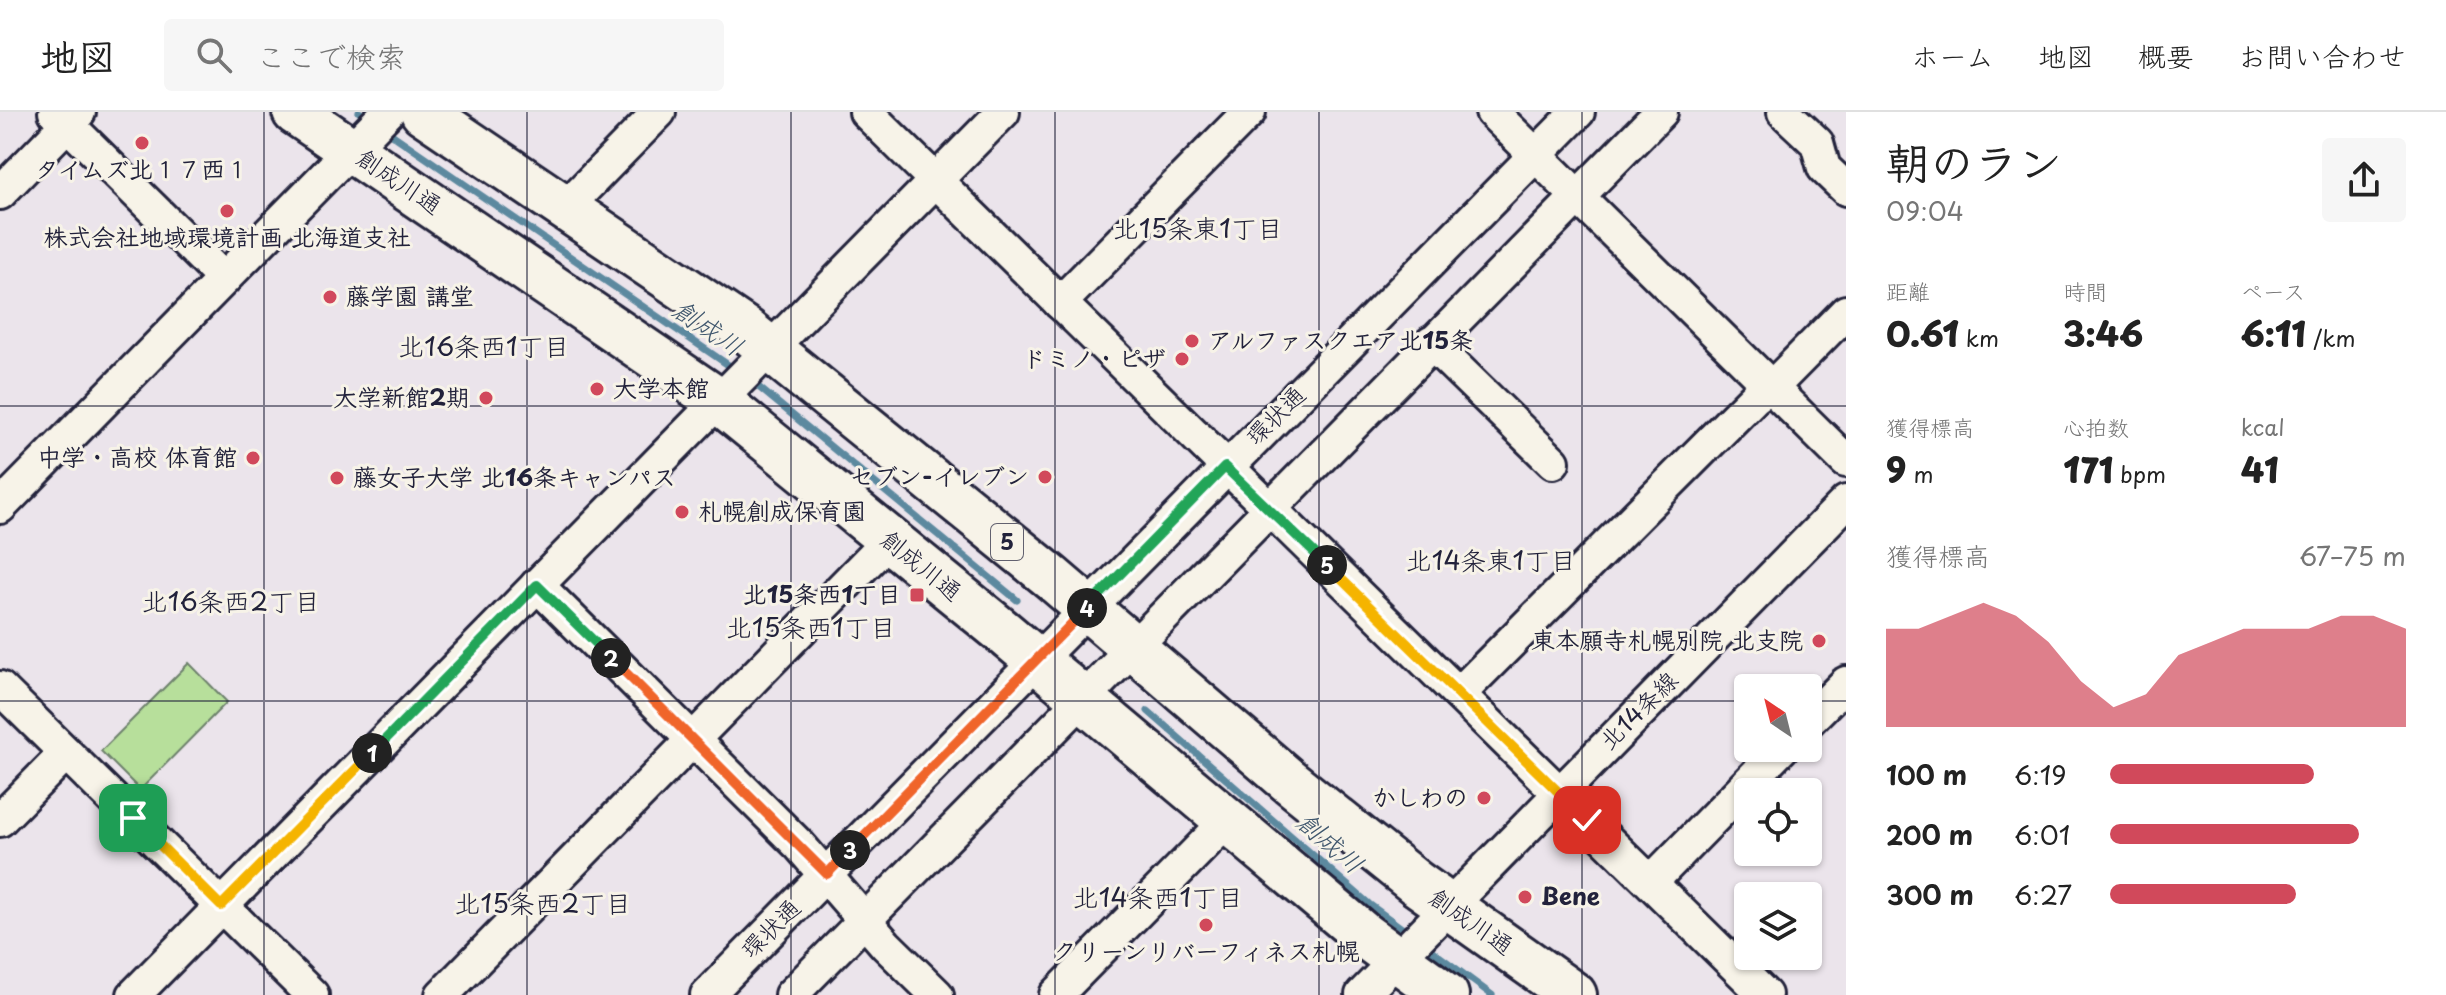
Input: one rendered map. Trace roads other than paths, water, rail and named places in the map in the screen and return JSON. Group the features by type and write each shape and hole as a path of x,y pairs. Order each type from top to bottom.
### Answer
{"highway":[{"name":"創成川通","path":"295,112 357,143 726,394 889,540 1226,822 1403,953 1446,995"},
{"name":"創成川通","path":"423,112 565,208 764,356 1088,608 1442,914 1574,995"}],"street":[{"path":"0,507 388,112"},
{"path":"565,208 659,112"},
{"path":"866,112 1765,995"},
{"path":"134,995 1003,112"},
{"path":"1060,303 1249,112"},
{"path":"1492,112 1846,461"},
{"name":"環状通","path":"707,995 1578,112"},
{"path":"791,995 1132,645 1661,112"},
{"path":"1784,112 1817,143 1824,168 1846,189"},
{"path":"0,193 67,116 224,279"},
{"path":"1459,694 1755,397 1771,387 1846,312"},
{"path":"1431,343 1553,462"},
{"name":"北14条線","path":"1403,953 1846,502"},
{"path":"442,995 889,540"},
{"path":"537,585 827,874 863,921 937,995"},
{"path":"1822,707 1846,683"},
{"path":"0,688 312,995"},
{"path":"0,820 66,753"},
{"path":"1651,882 1768,762"},
{"path":"1056,995 1226,822"},
{"path":"1362,995 1403,953"}],"waterway":[{"name":"創成川","path":"359,112 371,120"},
{"name":"創成川","path":"384,129 737,371"},
{"name":"創成川","path":"750,380 1017,600"},
{"name":"創成川","path":"1148,711 1369,904 1410,934"},
{"name":"創成川","path":"1423,944 1492,995"}],"place":[{"name":"タイムズ北１７西１","path":"142,143"},
{"name":"株式会社地域環境計画 北海道支社","path":"227,211"},
{"name":"藤学園 講堂","path":"330,297"},
{"name":"アルファスクエア北15条","path":"1192,341"},
{"name":"ドミノ・ピザ","path":"1182,359"},
{"name":"大学本館","path":"597,389"},
{"name":"大学新館2期","path":"486,398"},
{"name":"中学・高校 体育館","path":"253,458"},
{"name":"セブン-イレブン","path":"1045,477"},
{"name":"藤女子大学 北16条キャンパス","path":"337,478"},
{"name":"札幌創成保育園","path":"682,512"},
{"name":"北15条西1丁目","path":"917,595"},
{"name":"東本願寺札幌別院 北支院","path":"1819,641"},
{"name":"かしわの","path":"1484,798"},
{"name":"Bene","path":"1525,897"},
{"name":"クリーンリバーフィネス札幌","path":"1206,925"}],"district":[{"name":"北15条東1丁目","path":"1198,229"},
{"name":"北16条西1丁目","path":"484,347"},
{"name":"北14条東1丁目","path":"1491,561"},
{"name":"北16条西2丁目","path":"231,602"},
{"name":"北15条西1丁目","path":"811,628"},
{"name":"北14条西1丁目","path":"1158,898"},
{"name":"北15条西2丁目","path":"543,904"}]}
